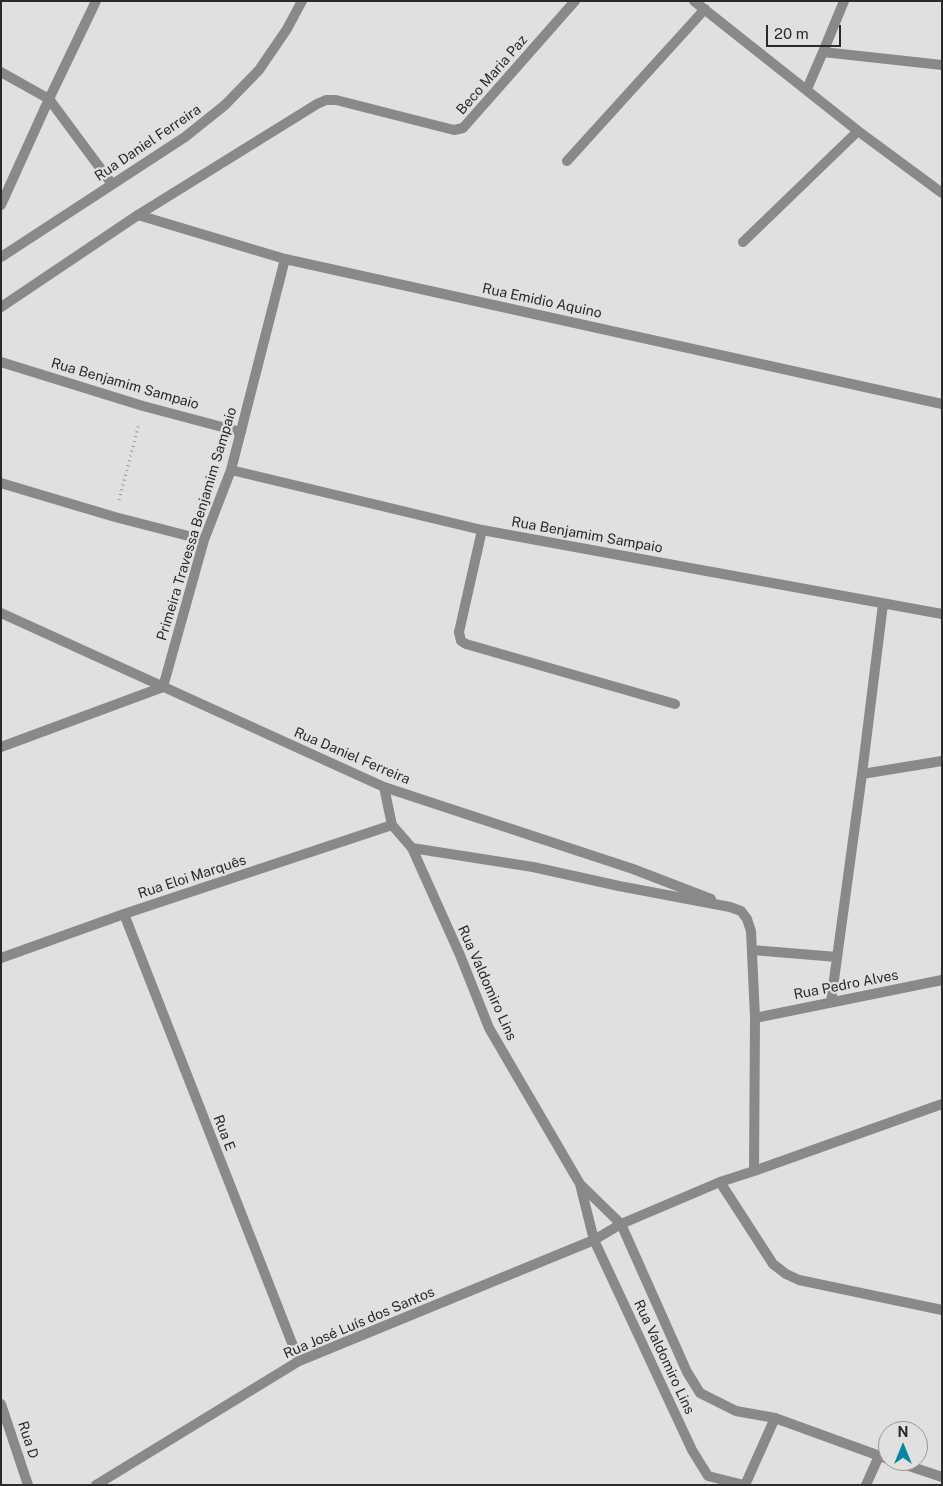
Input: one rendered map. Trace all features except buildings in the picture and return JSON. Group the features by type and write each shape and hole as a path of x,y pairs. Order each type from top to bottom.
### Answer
{"street":[{"path":"1,205 49,98 96,1"},
{"name":"Rua Daniel Ferreira","path":"1,257 185,137 225,105 260,70 288,29 302,1"},
{"name":"Beco Maria Paz","path":"138,214 326,100 336,100 454,130 463,128 575,1"},
{"path":"694,1 858,131 942,193"},
{"path":"807,89 844,1"},
{"path":"567,161 705,9"},
{"path":"823,52 942,65"},
{"path":"1,72 49,98 112,184"},
{"path":"743,242 858,131"},
{"path":"1,308 138,214"},
{"name":"Rua Emidio Aquino","path":"138,214 286,259 942,404"},
{"name":"Primeira Travessa Benjamim Sampaio","path":"163,687 204,540 231,470 286,259"},
{"name":"Rua Benjamim Sampaio","path":"1,362 143,406 241,432"},
{"name":"Rua Benjamim Sampaio","path":"231,470 482,530 942,614"},
{"path":"1,483 115,517 204,540"},
{"path":"482,530 459,632 461,641 675,704"},
{"path":"831,1002 883,604"},
{"name":"Rua Daniel Ferreira","path":"1,613 384,787 633,869 730,906"},
{"path":"1,746 163,687"},
{"path":"862,774 942,761"},
{"name":"Rua Valdomiro Lins","path":"384,787 392,825 412,848 460,955 489,1028 580,1184 621,1224 687,1372 700,1393 736,1411 775,1418 878,1455"},
{"name":"Rua Eloi Marquês","path":"1,958 124,914 392,825"},
{"path":"412,848 533,867 619,886 730,906 741,912 747,919 751,931 752,950 755,1018 754,1171"},
{"name":"Rua E","path":"124,914 299,1361"},
{"path":"752,950 837,957"},
{"name":"Rua Pedro Alves","path":"755,1018 942,980"},
{"name":"Rua José Luís dos Santos","path":"96,1485 299,1361 594,1240 621,1224 720,1182 942,1104"},
{"path":"720,1182 774,1264 786,1274 799,1280 942,1310"},
{"name":"Rua Valdomiro Lins","path":"580,1184 594,1240 692,1450 708,1476 744,1485"},
{"name":"Rua D","path":"1,1404 28,1485"},
{"path":"744,1485 775,1418"},
{"path":"866,1485 878,1466"},
{"path":"924,1471 942,1477"}],"path":[{"path":"115,517 143,406"}]}
